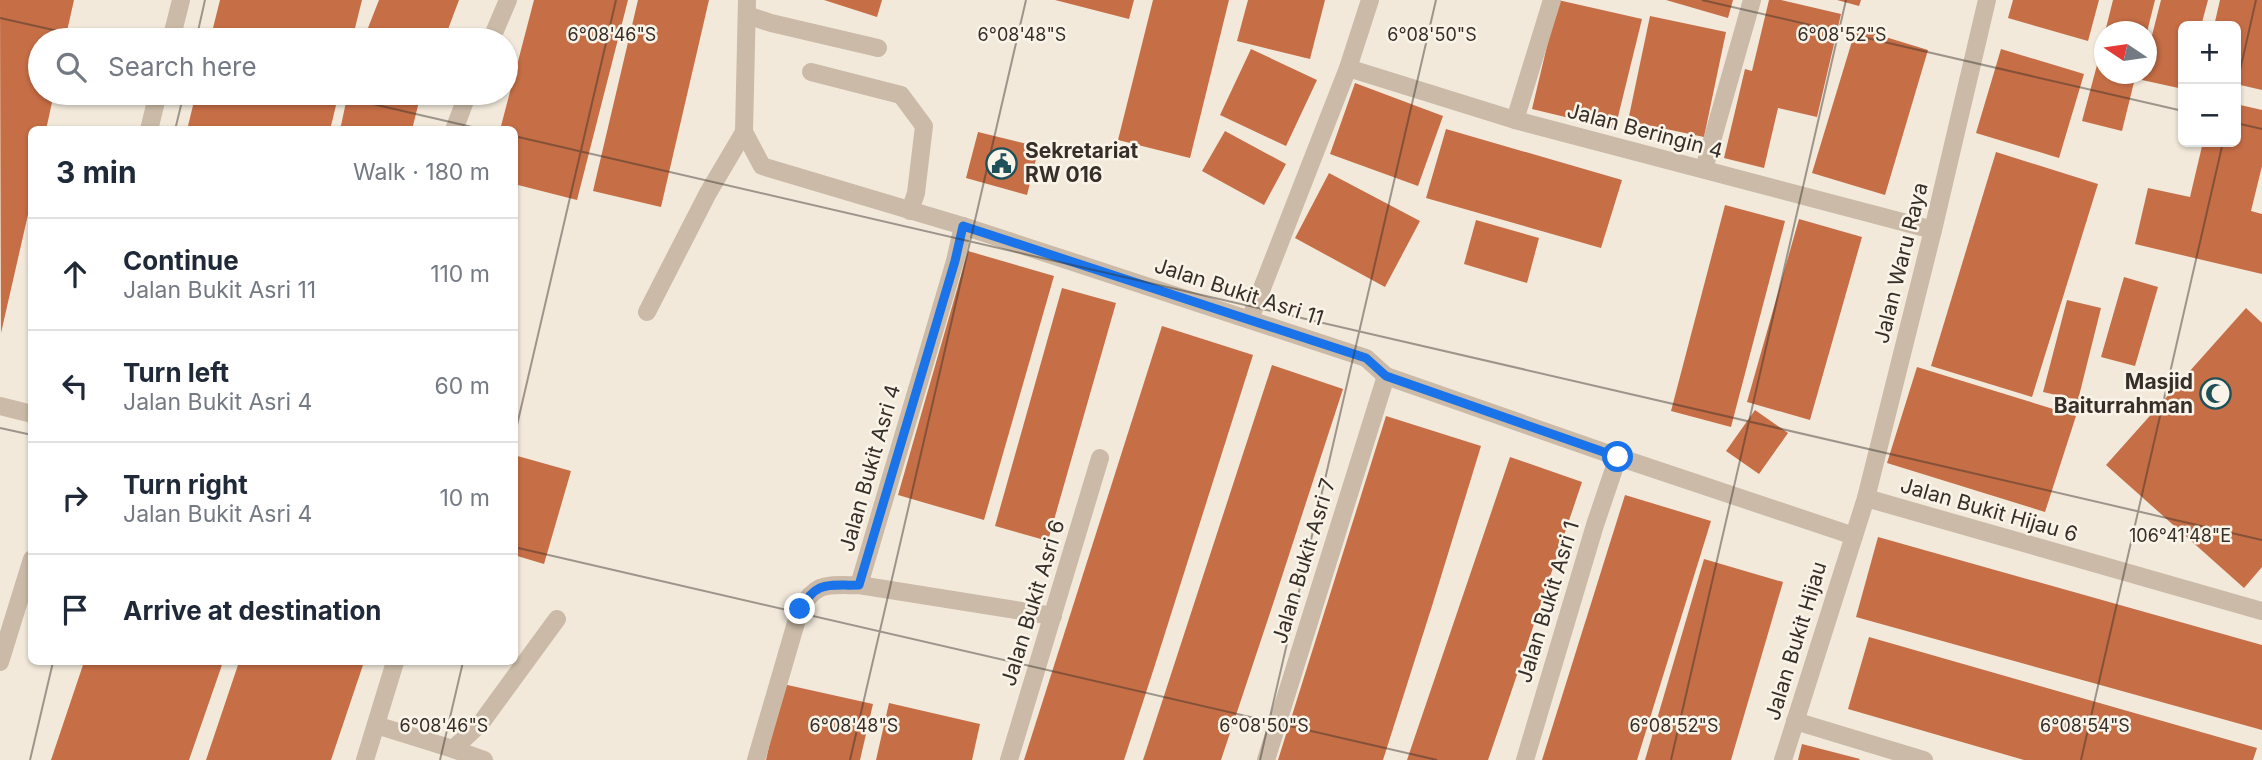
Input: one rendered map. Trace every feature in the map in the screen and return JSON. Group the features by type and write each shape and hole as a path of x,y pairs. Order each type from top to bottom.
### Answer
{"street":[{"path":"174,28 181,0"},
{"path":"496,28 508,0"},
{"path":"1250,319 1348,68 1370,0"},
{"path":"1515,120 1552,0"},
{"path":"1704,169 1752,0"},
{"name":"Jalan Waru Raya","path":"1854,536 1866,498 1933,230 1987,0"},
{"path":"747,7 771,23 878,48"},
{"name":"Jalan Bukit Asri 11","path":"747,7 744,132 762,166 963,226 1366,358 1386,376 1854,536"},
{"name":"Jalan Beringin 4","path":"1348,68 1515,120 1933,230"},
{"path":"811,72 901,95 924,126 916,193 910,211"},
{"path":"150,126 155,105"},
{"path":"456,126 463,105"},
{"path":"647,312 708,193 744,132"},
{"name":"Jalan Bukit Asri 4","path":"756,760 800,609 811,591 827,586 859,585 963,226"},
{"name":"Jalan Bukit Asri 7","path":"1266,760 1386,376"},
{"path":"0,406 28,413"},
{"name":"Jalan Bukit Asri 1","path":"1525,760 1618,457"},
{"name":"Jalan Bukit Asri 6","path":"1009,760 1100,458"},
{"name":"Jalan Bukit Hijau 6","path":"1866,498 2262,611"},
{"name":"Jalan Bukit Hijau","path":"1783,760 1854,536"},
{"path":"0,662 28,572"},
{"path":"859,585 1053,616"},
{"path":"453,749 481,723 557,619"},
{"path":"365,760 394,665"},
{"path":"1795,721 1924,760"},
{"path":"376,725 484,760"}],"building":[{"path":"0,0 74,0 68,28 28,28 28,105 51,105 47,126 28,126 28,215 1,333"},
{"path":"220,0 362,0 355,28 213,28"},
{"path":"379,0 459,0 448,28 368,28"},
{"path":"534,0 628,0 577,200 518,185 518,126 501,126 507,105 518,105 518,61"},
{"path":"638,0 709,0 661,207 593,191"},
{"path":"824,0 882,0 877,17"},
{"path":"1055,0 1134,0 1129,19"},
{"path":"1153,0 1229,0 1190,158 1118,140"},
{"path":"1248,0 1325,0 1310,59 1237,41"},
{"path":"1558,0 1642,19 1615,129 1532,109"},
{"path":"1666,0 1733,0 1728,18"},
{"path":"1769,0 1781,0 1841,14 1817,117 1778,108 1764,168 1724,158 1745,69 1752,71"},
{"path":"1837,0 1861,0 1859,6"},
{"path":"2013,0 2099,0 2088,41 2008,18"},
{"path":"2113,0 2155,0 2150,21 2108,21"},
{"path":"2161,0 2208,0 2202,21 2178,21 2178,88 2157,83 2156,21"},
{"path":"2220,0 2262,0 2262,90 2241,85 2241,21 2215,21"},
{"path":"1650,16 1726,32 1704,137 1628,121"},
{"path":"1856,28 1928,50 1885,195 1812,173"},
{"path":"1251,49 1317,80 1286,146 1220,115"},
{"path":"2001,49 2084,74 2059,158 1976,133"},
{"path":"2094,76 2094,84 2134,84 2122,131 2082,121"},
{"path":"1355,83 1443,116 1418,186 1330,154"},
{"path":"193,105 336,105 331,126 188,126"},
{"path":"345,105 418,105 413,126 341,126"},
{"path":"2241,105 2262,110 2262,166 2251,211 2262,214 2262,274 2135,244 2148,188 2190,197 2202,147 2241,147"},
{"path":"1446,129 1622,180 1601,248 1426,198"},
{"path":"1225,131 1286,164 1264,205 1202,171"},
{"name":"Sekretariat RW 016","path":"978,132 1039,147 1027,195 966,178"},
{"path":"1996,152 2098,184 2032,397 1931,366"},
{"path":"1329,173 1420,221 1385,287 1295,238"},
{"path":"1725,205 1785,221 1731,427 1671,411"},
{"path":"1799,219 1862,237 1810,420 1747,402"},
{"path":"1476,220 1539,238 1527,283 1464,264"},
{"path":"968,251 1054,276 984,520 898,495"},
{"path":"2124,277 2158,287 2135,366 2101,357"},
{"path":"1062,288 1116,303 1048,541 995,526"},
{"path":"2067,300 2101,308 2078,400 2043,392"},
{"name":"Masjid Baiturrahman","path":"2246,308 2262,323 2262,567 2244,588 2106,465"},
{"path":"1162,326 1253,355 1154,668 1124,760 1024,760"},
{"path":"1272,365 1343,389 1273,604 1221,760 1143,760"},
{"path":"1917,367 2076,416 2045,512 1887,463"},
{"path":"1755,410 1788,433 1759,474 1726,451"},
{"path":"1386,416 1481,446 1432,606 1383,760 1278,760"},
{"path":"518,456 571,471 544,564 518,556"},
{"path":"1510,457 1582,482 1501,722 1488,760 1407,760"},
{"path":"1625,495 1711,521 1637,760 1542,760"},
{"path":"1878,537 2262,645 2262,730 1856,617"},
{"path":"1704,559 1783,582 1731,760 1645,760"},
{"path":"1869,637 2257,748 2253,760 2024,760 1848,709"},
{"path":"83,665 222,665 189,760 51,760"},
{"path":"238,665 363,665 331,760 206,760"},
{"path":"783,684 873,704 860,760 766,760"},
{"path":"889,703 980,724 972,760 876,760"},
{"path":"1802,744 1860,759 1798,760"}],"place":[{"name":"Sekretariat RW 016","path":"1002,163"},
{"name":"Masjid Baiturrahman","path":"2216,394"}],"route":[{"path":"800,609 811,591 827,586 859,585 963,226 1366,358 1386,376 1618,457"}]}
